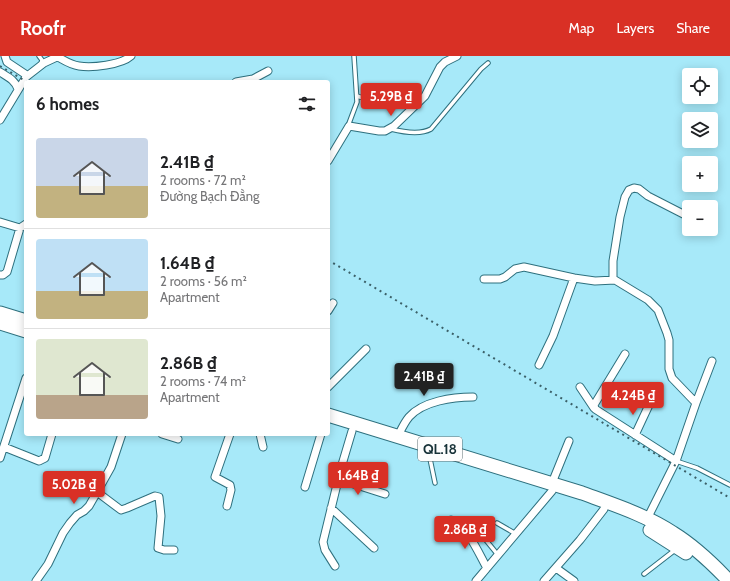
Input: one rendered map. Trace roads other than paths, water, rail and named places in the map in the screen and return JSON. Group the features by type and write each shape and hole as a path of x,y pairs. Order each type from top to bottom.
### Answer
{"highway":[{"path":"0,313 24,321"},
{"path":"0,323 24,322"},
{"name":"QL.18","path":"330,416 398,436 552,487 631,520 658,534 714,573 730,581"},
{"name":"QL.18","path":"330,425 428,454 552,487 582,493 647,519 672,532 714,573"}],"street":[{"path":"6,56 7,62 25,74 25,78"},
{"path":"0,120 25,78 41,65 59,57 73,64 90,66 123,61 131,56"},
{"path":"330,158 348,126 379,132 390,129 425,96 440,67 445,62 457,56"},
{"path":"247,80 253,79 268,71"},
{"path":"0,72 15,82 18,89"},
{"path":"613,280 613,261 620,217 625,197 629,190 634,188 639,189 648,196 682,213"},
{"path":"0,222 23,226 7,272 0,275"},
{"path":"484,279 500,279 515,269 524,267 574,278 595,281 619,281 642,296 658,310 663,320 669,340 670,374 674,382 696,403"},
{"path":"539,365 553,336 574,278"},
{"path":"330,308 333,303"},
{"path":"330,383 366,349"},
{"path":"594,408 625,354"},
{"path":"647,519 676,461 712,361"},
{"path":"0,458 24,384"},
{"path":"580,387 596,411 676,461"},
{"path":"635,435 649,405 643,396"},
{"path":"398,436 407,420 414,412 449,398 473,397"},
{"path":"335,566 325,550 323,542 338,479 352,431"},
{"path":"4,447 39,461 45,458 51,436"},
{"path":"36,581 48,564 63,533 77,515 86,509 97,492 111,467 121,436"},
{"path":"168,436 178,439"},
{"path":"227,506 231,490 230,485 215,477 229,436"},
{"path":"260,436 263,447"},
{"path":"305,487 320,436"},
{"path":"476,581 516,534 552,487 569,441"},
{"path":"338,479 385,494"},
{"path":"97,492 121,510 155,496 159,497 161,516 158,548 164,550 174,550"},
{"path":"331,508 374,548"},
{"path":"544,581 604,509"},
{"path":"451,520 460,524 487,568"},
{"path":"556,568 574,581"}],"lane":[{"path":"39,56 42,60 41,65"},
{"path":"348,126 356,105 357,96 354,56"},
{"path":"390,129 422,132 431,129 481,69 488,63"},
{"path":"357,96 378,103"},
{"path":"428,454 435,483"},
{"path":"676,461 697,468 730,485"},
{"path":"497,523 516,534"},
{"path":"485,539 498,555"},
{"path":"644,574 678,547"}],"railway":[{"path":"0,66 24,80"},
{"path":"330,261 730,498"}]}
